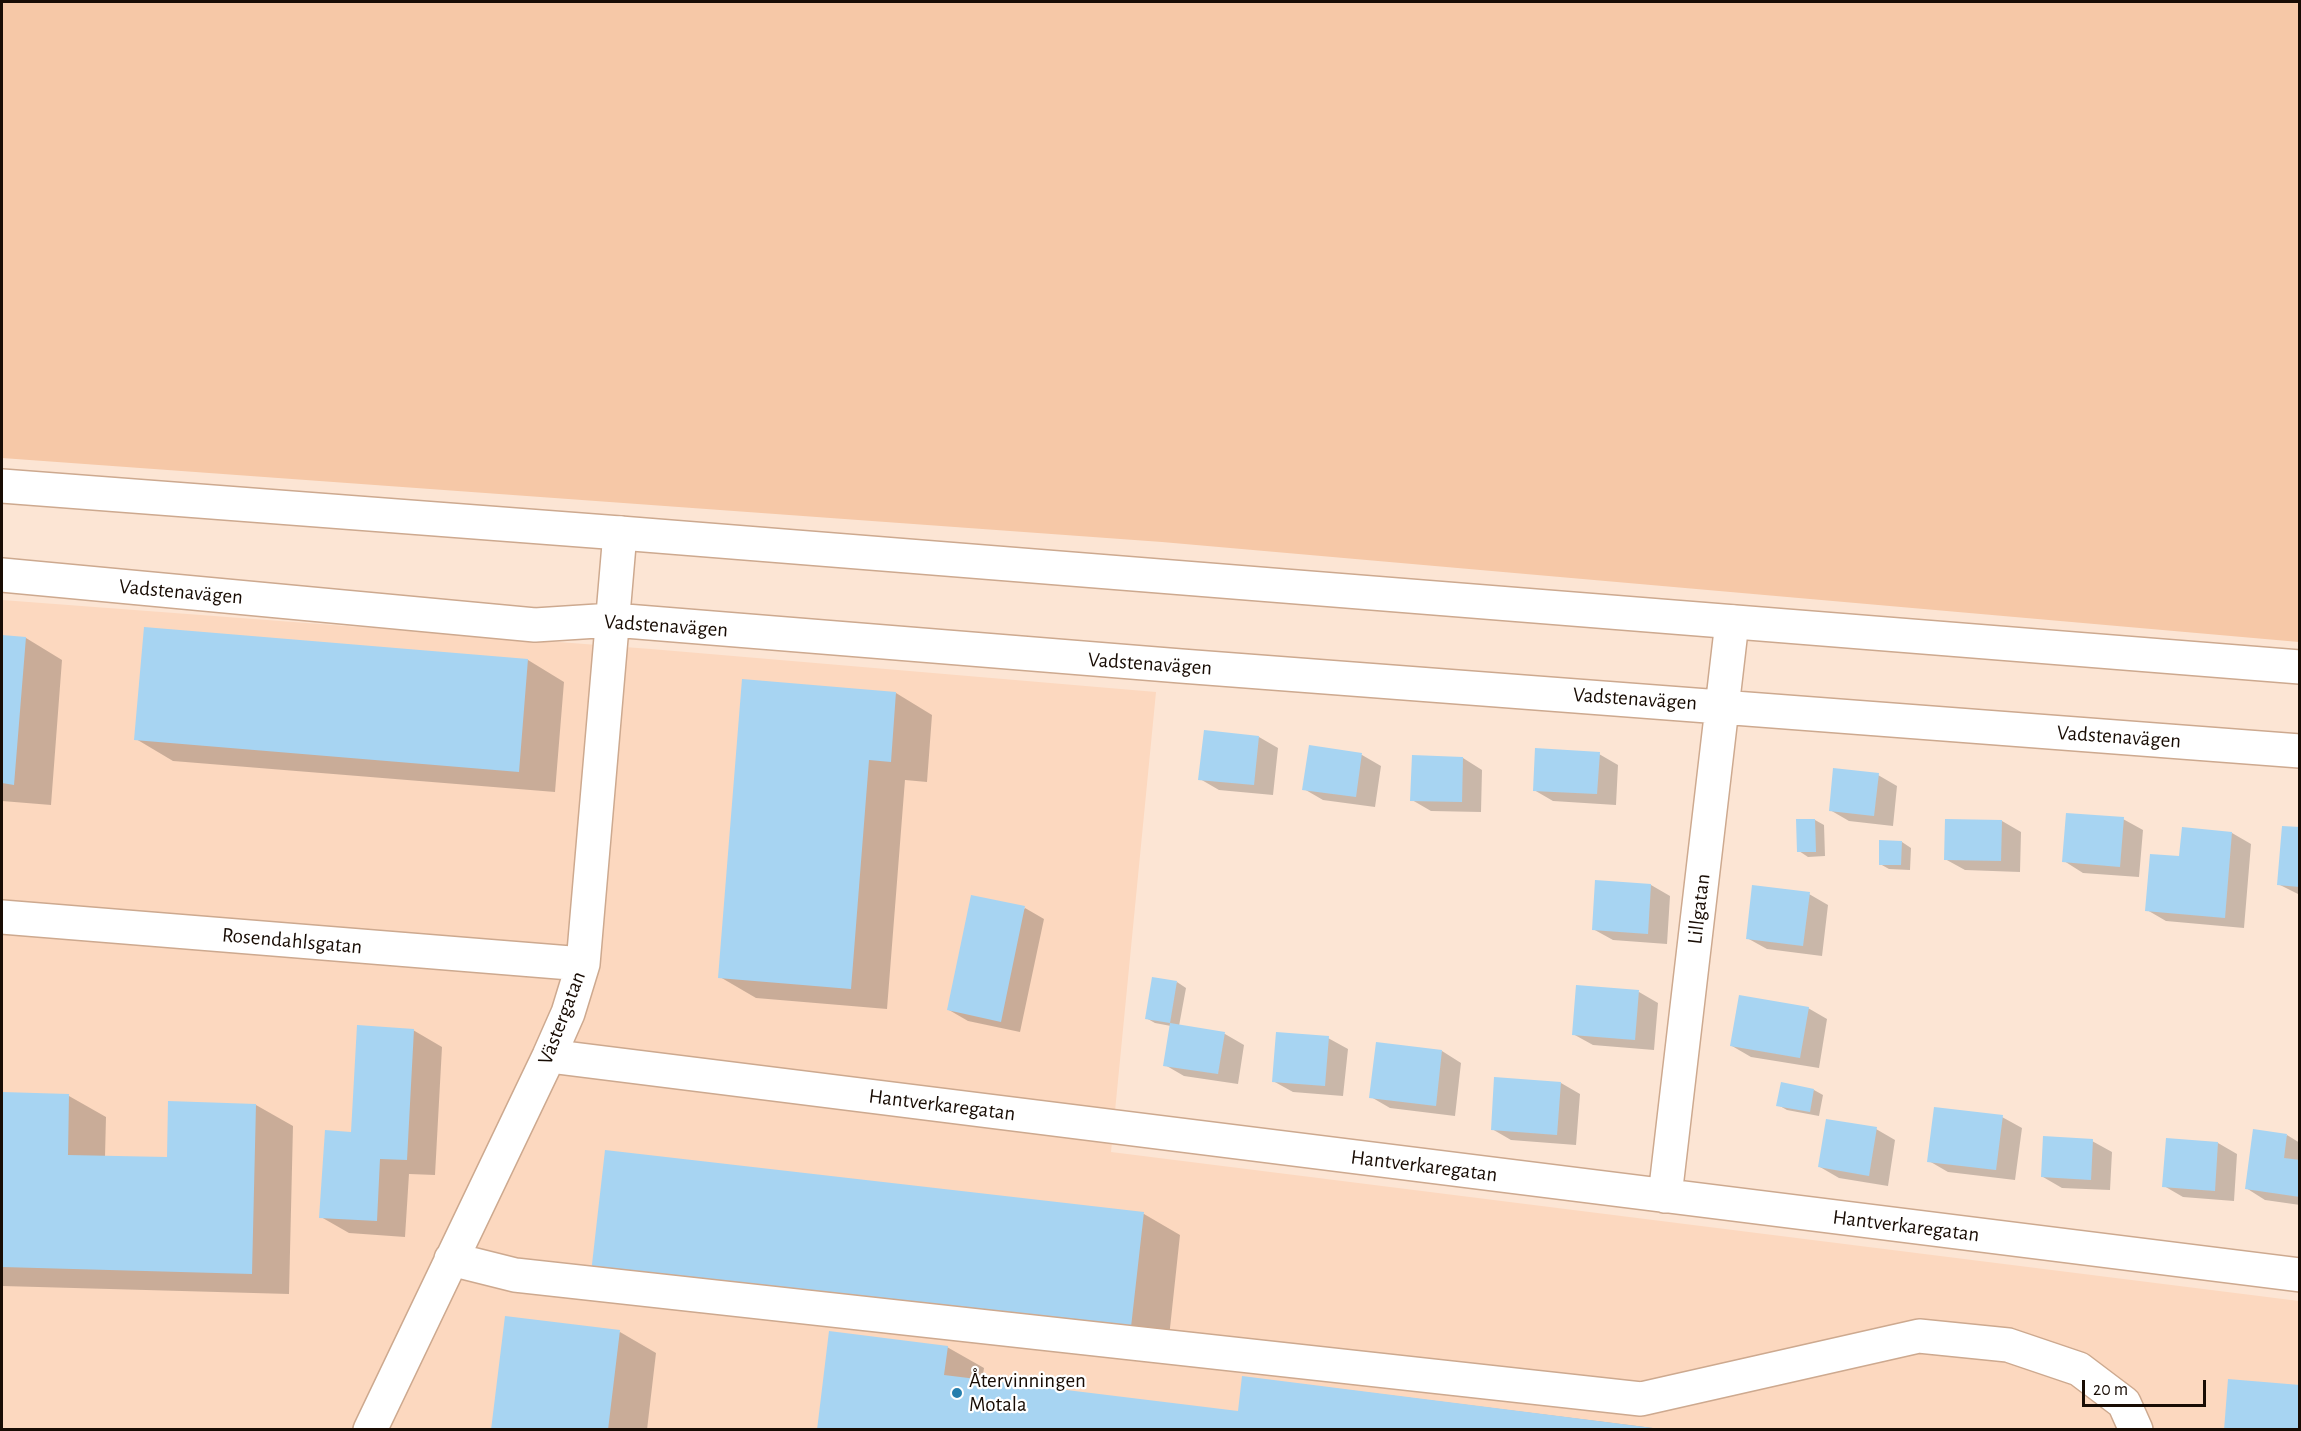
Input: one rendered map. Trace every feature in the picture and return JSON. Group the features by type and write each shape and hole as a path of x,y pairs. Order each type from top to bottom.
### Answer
{"street":[{"path":"2,486 2300,667"},
{"name":"Västergatan","path":"370,1430 549,1056 568,1013 583,964 620,533"},
{"name":"Vadstenavägen","path":"2,575 535,625 613,620 1181,666 2300,751"},
{"name":"Lillgatan","path":"1665,1196 1732,622"},
{"name":"Rosendahlsgatan","path":"2,917 583,964"},
{"name":"Hantverkaregatan","path":"549,1056 2300,1275"},
{"path":"451,1259 516,1275 1641,1399 1919,1336 2008,1345 2079,1369 2124,1403 2136,1430"}],"shaded area":[{"path":"2,2 2299,2 2299,642 1162,542 2,458"},
{"path":"2,600 651,649 1156,692 1111,1152 2299,1301 2299,1429 2,1429"}],"building":[{"path":"144,627 528,659 519,772 134,740"},
{"path":"2,635 26,637 14,785 2,783"},
{"path":"742,679 896,692 891,762 869,760 851,989 718,978"},
{"path":"1204,730 1259,736 1254,785 1198,780"},
{"path":"1309,745 1362,753 1356,797 1302,790"},
{"path":"1535,748 1600,752 1597,794 1533,791"},
{"path":"1412,755 1463,757 1462,802 1410,801"},
{"path":"1833,768 1879,773 1874,816 1829,811"},
{"path":"2066,813 2124,817 2120,867 2062,862"},
{"path":"1796,819 1815,819 1816,852 1797,852"},
{"path":"1945,819 2002,820 2001,861 1944,860"},
{"path":"2282,826 2300,827 2300,887 2277,885"},
{"path":"2182,827 2232,832 2225,918 2145,911 2150,854 2179,856"},
{"path":"1879,840 1902,841 1901,865 1879,865"},
{"path":"1595,880 1651,884 1648,934 1592,930"},
{"path":"1752,885 1810,892 1803,946 1746,939"},
{"path":"971,895 1025,906 1001,1022 947,1010"},
{"path":"1152,977 1177,981 1170,1023 1145,1019"},
{"path":"1576,985 1639,990 1635,1040 1572,1035"},
{"path":"1739,995 1809,1007 1800,1058 1730,1046"},
{"path":"1170,1023 1225,1032 1218,1074 1163,1066"},
{"path":"357,1025 414,1029 407,1160 380,1159 377,1221 319,1218 325,1130 351,1132"},
{"path":"1276,1032 1329,1036 1325,1086 1272,1082"},
{"path":"1376,1042 1442,1050 1436,1106 1369,1098"},
{"path":"1494,1077 1561,1082 1557,1135 1491,1130"},
{"path":"1781,1082 1814,1089 1810,1112 1776,1106"},
{"path":"2,1092 69,1094 68,1155 167,1157 168,1101 256,1104 252,1274 2,1267"},
{"path":"1934,1107 2003,1115 1996,1170 1927,1162"},
{"path":"1826,1119 1877,1127 1869,1176 1818,1167"},
{"path":"2253,1129 2287,1134 2284,1158 2300,1160 2300,1197 2245,1189"},
{"path":"2043,1136 2093,1139 2091,1180 2041,1177"},
{"path":"2166,1138 2218,1142 2215,1191 2162,1187"},
{"path":"605,1150 1144,1212 1130,1336 591,1273"},
{"path":"505,1316 620,1330 608,1430 491,1430"},
{"name":"Återvinningen Motala","path":"829,1331 948,1346 944,1375 1238,1411 1242,1376 1669,1430 817,1430"},
{"path":"2228,1379 2300,1385 2300,1430 2224,1430"}],"place":[{"name":"Återvinningen Motala","path":"957,1393"}]}
